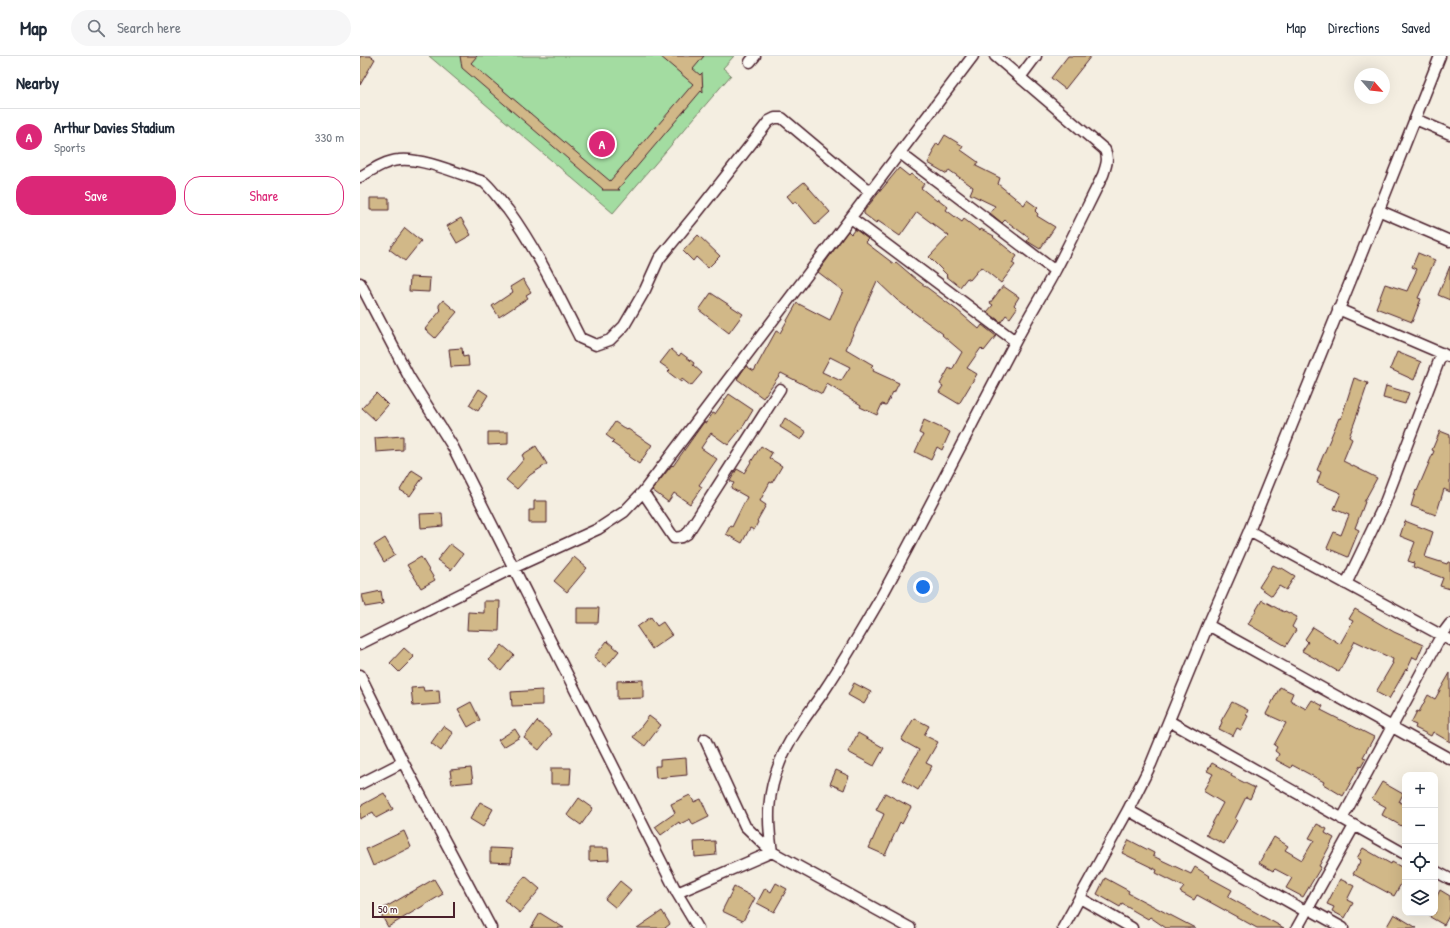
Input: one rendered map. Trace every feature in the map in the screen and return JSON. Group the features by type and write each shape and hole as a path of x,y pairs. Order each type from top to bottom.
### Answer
{"street":[{"path":"360,644 515,567 598,529 624,512 643,492 973,56"},
{"path":"772,852 768,824 770,800 772,783 781,760 797,731 826,689 870,616 937,493 1015,341 1055,271 1103,175 1107,161 1108,156 1105,150 995,56"},
{"path":"1020,76 1036,56"},
{"path":"1063,928 1128,810 1151,764 1208,624 1249,531 1440,56"},
{"path":"360,177 381,165 398,160 409,159 423,162 484,182 492,189 518,225 550,279 580,338 596,344 610,340 624,326 645,290 659,259 769,121 775,118 782,118 870,192"},
{"path":"1415,119 1450,134"},
{"path":"900,153 1055,271"},
{"path":"1378,210 1450,241"},
{"path":"851,218 1015,341"},
{"path":"360,283 409,377 454,447 677,893 698,928"},
{"path":"1338,309 1446,355 1384,505 1346,584"},
{"path":"643,492 674,538 682,537 687,534 780,389"},
{"path":"1249,531 1446,638"},
{"path":"1208,624 1450,760"},
{"path":"1342,819 1391,727 1446,638 1450,624"},
{"path":"360,675 402,762 491,928"},
{"path":"1169,721 1402,852"},
{"path":"705,739 745,826 772,852 910,928"},
{"path":"360,784 402,762"},
{"path":"1128,810 1343,928"},
{"path":"1297,928 1306,909 1354,826"},
{"path":"677,893 772,852"},
{"path":"1438,873 1450,879"},
{"path":"1080,898 1132,928"}],"green space":[{"path":"429,56 734,56 723,68 731,75 613,213"}],"building":[{"path":"360,56 370,56 375,59 360,85"},
{"path":"460,56 477,56 471,63 610,181 693,84 660,56 704,56 693,69 700,75 702,73 703,93 701,91 618,189 620,190 602,190 603,189 462,68"},
{"path":"1068,56 1091,56 1065,89 1051,78"},
{"path":"945,135 963,146 961,150 978,162 976,166 1000,178 998,184 1024,205 1027,200 1038,208 1035,211 1038,214 1037,216 1055,227 1040,249 1027,241 1029,238 1005,220 1002,223 990,213 995,206 970,194 973,187 949,170 947,174 928,163 934,152 932,151 937,143 939,145"},
{"path":"899,168 909,176 911,174 924,184 921,188 937,201 938,199 948,207 946,210 962,222 964,219 980,231 981,229 994,236 993,237 1017,256 1012,263 1015,265 1001,283 981,267 970,280 967,278 960,287 946,276 947,275 929,257 949,236 917,212 900,236 878,221 876,223 864,214 864,211"},
{"path":"804,182 830,212 816,225 796,201 793,203 787,196"},
{"path":"370,198 389,198 389,210 370,210"},
{"path":"461,218 471,235 457,243 447,226"},
{"path":"405,228 421,241 405,261 389,249"},
{"path":"855,229 868,239 865,242 894,264 896,262 979,329 982,325 996,336 984,351 981,348 967,368 977,374 959,404 939,392 943,386 940,384 949,368 952,370 962,352 942,335 943,334 897,300 877,281 846,349 873,365 871,367 874,369 873,371 899,383 886,405 882,404 877,415 860,407 861,405 827,384 822,394 781,373 763,398 737,379 746,366 754,371 776,331 780,333 797,303 830,320 843,291 818,272 848,231 851,234","holes":["830,357 850,367 841,381 822,372"]},
{"path":"698,235 720,256 708,268 696,257 693,261 683,251"},
{"path":"1418,253 1435,260 1418,298 1421,299 1412,322 1376,308 1385,284 1407,291 1417,269 1412,267"},
{"path":"1450,266 1450,300 1438,295"},
{"path":"410,277 430,278 429,292 409,291"},
{"path":"523,279 531,292 526,295 528,298 499,317 492,306 513,292 510,287"},
{"path":"1003,286 1019,297 1014,305 1017,308 1010,318 1006,315 1001,322 987,312 993,305 990,303"},
{"path":"711,293 743,314 729,333 699,310"},
{"path":"443,300 457,312 435,338 425,329 441,310 439,305"},
{"path":"462,348 463,357 468,356 469,366 451,367 449,349"},
{"path":"671,349 679,356 681,353 694,363 693,365 702,373 691,386 682,379 681,382 668,372 670,370 660,363"},
{"path":"1397,352 1421,362 1414,380 1390,369"},
{"path":"1354,378 1368,383 1349,437 1352,439 1343,461 1377,478 1364,502 1355,528 1359,530 1348,557 1327,548 1334,532 1341,535 1349,515 1334,509 1341,493 1317,483 1321,472 1317,470 1339,418 1341,419"},
{"path":"1386,386 1409,393 1405,404 1383,398"},
{"path":"479,389 488,395 478,411 469,405"},
{"path":"376,393 388,405 375,420 362,408"},
{"path":"729,394 753,410 744,425 728,445 711,433 701,448 717,459 699,485 702,487 690,504 674,493 668,502 652,490 672,465 673,466 704,422 706,423 713,413 715,414"},
{"path":"785,418 806,432 801,440 780,427"},
{"path":"924,420 950,432 942,450 937,447 931,460 915,452 923,435 919,433"},
{"path":"615,422 652,445 639,464 629,457 630,455 612,443 614,441 606,435"},
{"path":"1440,431 1450,435 1450,492 1444,489 1436,515 1411,506 1416,490 1417,491 1434,451 1432,450"},
{"path":"488,432 508,432 508,444 488,445"},
{"path":"403,436 403,450 376,452 375,438"},
{"path":"536,446 547,464 530,475 517,489 506,480 524,459 522,455"},
{"path":"761,446 772,453 769,458 782,466 772,483 770,482 760,501 766,505 754,530 750,528 742,543 726,534 730,526 732,527 747,497 731,488 734,483 730,481 737,469 744,473"},
{"path":"412,470 423,477 410,496 400,490"},
{"path":"534,501 547,501 547,523 529,523 529,510 534,510"},
{"path":"442,513 443,526 421,528 420,514"},
{"path":"1405,521 1433,532 1425,557 1447,564 1450,562 1450,589 1440,586 1443,578 1413,567 1414,563 1408,561 1415,542 1400,536"},
{"path":"385,538 395,555 384,562 374,545"},
{"path":"450,544 463,554 451,570 437,560"},
{"path":"421,557 435,580 421,588 407,565"},
{"path":"574,557 587,568 567,592 554,581"},
{"path":"1273,565 1281,569 1282,568 1295,576 1286,590 1279,586 1272,596 1259,587"},
{"path":"381,591 383,604 365,607 362,595"},
{"path":"1262,600 1297,617 1292,627 1296,630 1286,646 1248,624"},
{"path":"484,601 500,601 499,631 467,630 468,612 484,613"},
{"path":"577,608 599,608 598,623 577,623"},
{"path":"1355,609 1394,632 1423,645 1417,659 1413,657 1407,670 1406,669 1389,699 1376,692 1393,663 1393,659 1355,641 1339,672 1302,651 1308,642 1305,639 1313,627 1340,644 1353,621 1349,619"},
{"path":"651,617 657,626 663,622 672,635 652,649 637,627"},
{"path":"607,641 619,651 606,667 594,657"},
{"path":"502,645 514,655 501,671 489,660"},
{"path":"404,648 414,657 399,672 390,663"},
{"path":"1450,673 1450,742 1433,732 1431,736 1415,728 1416,725 1411,723 1428,695 1435,699"},
{"path":"643,680 643,698 617,699 617,681"},
{"path":"854,683 871,692 864,704 848,695"},
{"path":"423,687 424,691 439,690 440,704 413,706 411,688"},
{"path":"1280,687 1293,693 1290,700 1306,709 1312,700 1323,706 1321,710 1374,737 1363,757 1366,758 1343,796 1323,784 1324,782 1292,765 1291,768 1276,760 1279,754 1275,751 1277,747 1274,745 1286,723 1266,714"},
{"path":"542,690 542,705 512,706 511,692"},
{"path":"471,702 480,720 468,727 458,709"},
{"path":"1232,702 1248,710 1246,715 1248,716 1241,730 1237,728 1233,736 1219,729 1222,722 1221,721"},
{"path":"649,716 661,725 645,746 633,737"},
{"path":"914,718 929,726 924,735 938,742 926,763 932,766 918,790 902,780 919,750 901,740"},
{"path":"537,721 552,734 539,750 524,738"},
{"path":"443,726 453,733 441,751 431,743"},
{"path":"515,729 520,737 503,747 498,740"},
{"path":"858,733 884,748 874,766 848,752"},
{"path":"686,758 687,775 656,778 655,766 660,766 660,760"},
{"path":"1212,763 1232,774 1231,776 1255,788 1250,799 1246,797 1235,819 1237,820 1224,844 1206,835 1223,803 1203,791 1213,774 1207,771"},
{"path":"471,768 473,782 452,784 450,770"},
{"path":"551,768 571,768 570,784 551,784"},
{"path":"836,770 849,776 844,790 830,784"},
{"path":"1382,782 1402,793 1399,802 1402,804 1402,826 1382,815 1386,807 1372,799"},
{"path":"384,793 393,809 376,818 373,812 360,819 360,806"},
{"path":"885,793 911,807 902,824 900,822 885,855 869,848 884,814 876,810"},
{"path":"690,795 694,802 701,799 709,817 693,825 690,819 680,824 679,822 661,835 655,827 675,813 671,804"},
{"path":"579,798 593,808 581,825 567,815"},
{"path":"480,802 493,809 483,827 470,819"},
{"path":"1317,824 1327,829 1325,833 1334,838 1319,866 1321,867 1303,897 1286,888 1292,878 1275,869 1273,871 1259,863 1274,837 1288,846 1285,850 1302,860 1314,840 1309,838"},
{"path":"404,831 411,847 373,866 366,849"},
{"path":"1129,840 1154,853 1153,856 1191,874 1195,867 1209,876 1208,877 1232,890 1228,897 1284,928 1257,928 1197,895 1194,900 1180,892 1184,887 1156,873 1157,870 1122,853"},
{"path":"715,841 716,855 695,857 694,842"},
{"path":"490,848 512,849 511,863 490,862"},
{"path":"589,848 608,848 609,860 589,861"},
{"path":"1363,848 1391,864 1392,862 1402,867 1402,882 1394,896 1353,874 1361,860 1357,858"},
{"path":"525,876 540,889 520,913 504,900"},
{"path":"1105,878 1129,891 1128,893 1195,928 1166,928 1150,917 1148,919 1122,904 1120,907 1097,894"},
{"path":"434,879 443,894 388,927 379,911"},
{"path":"1340,879 1354,886 1347,900 1353,903 1345,918 1332,911 1334,907 1327,904"},
{"path":"620,881 631,890 616,908 605,899"},
{"path":"776,883 787,889 774,912 757,903 765,888 771,892"},
{"path":"734,887 755,898 743,921 722,911"},
{"path":"1440,890 1450,896 1450,914 1444,925 1430,917 1438,916 1438,894"},
{"path":"662,911 670,924 665,928 637,928"},
{"path":"540,913 564,928 531,928"},
{"path":"1394,914 1417,928 1386,928"}],"place":[{"name":"Arthur Davies Stadium","path":"602,144"}]}
